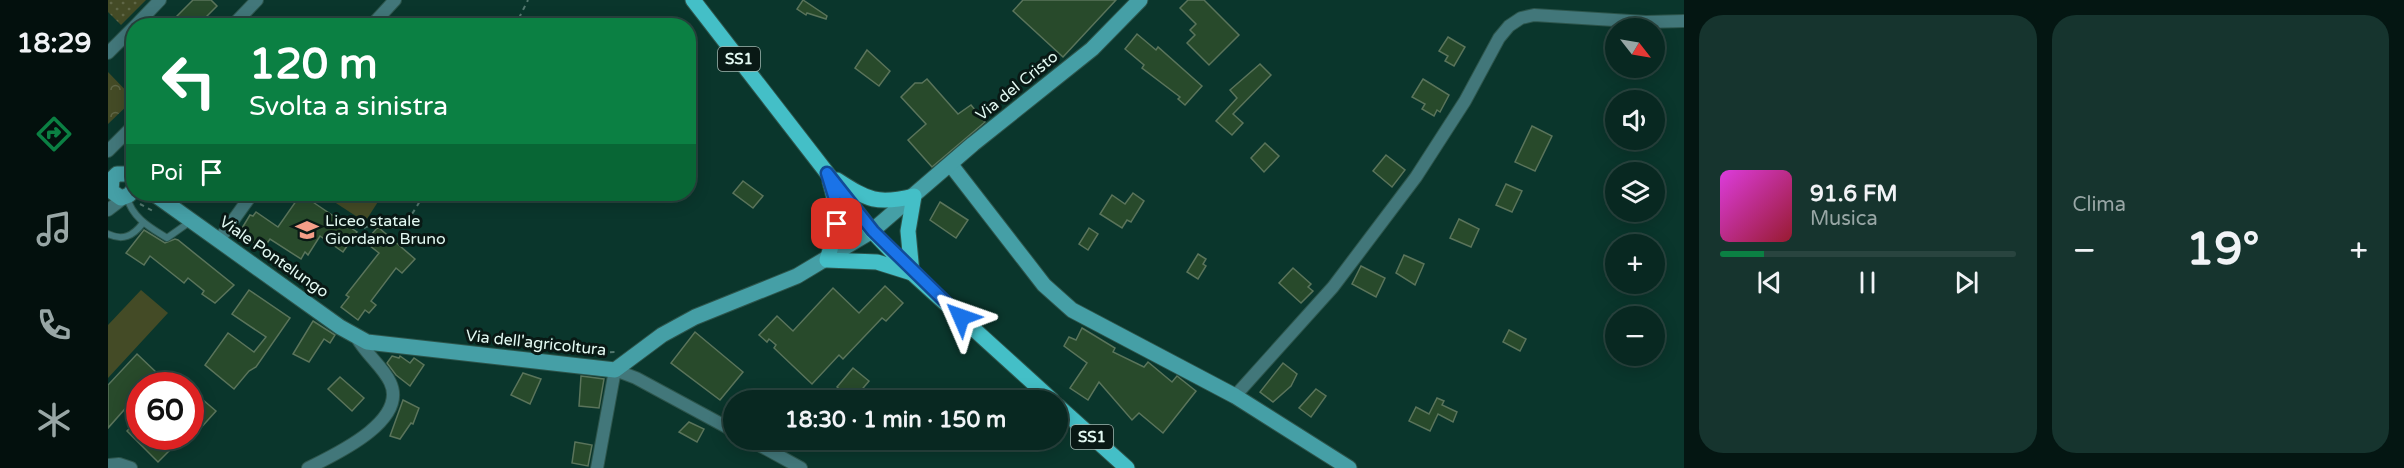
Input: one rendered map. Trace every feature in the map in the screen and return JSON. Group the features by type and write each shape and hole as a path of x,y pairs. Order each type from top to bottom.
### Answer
{"main road":[{"name":"SS1","path":"693,0 873,231 912,273 1041,390"},
{"path":"827,173 872,200 893,201 914,196 908,237 912,273 877,262 827,260 837,224 838,209 827,173"},
{"name":"SS1","path":"1068,415 1126,468"}],"street":[{"path":"142,18 160,0"},
{"path":"378,18 395,0"},
{"name":"Via del Cristo","path":"615,370 662,335 696,317 769,288 827,260 873,231 973,144 1092,49 1140,0"},
{"path":"238,18 248,3"},
{"path":"1235,396 1333,286 1416,177 1465,101 1499,38 1509,26 1521,18 1534,15 1646,22 1684,21"},
{"path":"108,53 126,34"},
{"path":"108,151 126,133"},
{"name":"Viale Pontelungo","path":"108,165 126,182"},
{"path":"951,165 1058,299 1072,310 1235,396 1349,468"},
{"path":"109,183 117,174 126,182"},
{"path":"108,210 126,190"},
{"name":"Viale Pontelungo","path":"159,201 170,207"},
{"name":"Viale Pontelungo","path":"163,201 357,338"},
{"path":"219,240 247,201"},
{"path":"308,468 356,443 370,433 386,413 392,399 391,383 367,356 357,338"},
{"name":"Via dell'agricoltura","path":"357,338 376,344 615,370 644,382 723,425"},
{"path":"597,468 615,370"},
{"path":"768,450 801,468"},
{"path":"108,465 119,464 131,468"}],"lane":[{"path":"130,201 130,207 143,223 167,238 191,221"},
{"path":"108,234 120,239 128,237 143,223"}],"path":[{"path":"519,18 528,0"},
{"path":"364,228 371,224 397,227 403,224 419,201"}],"green space":[{"path":"108,0 146,0 121,25 108,12"},
{"path":"108,72 126,91 126,107 108,124"},
{"path":"333,201 378,201 365,222"},
{"path":"141,290 168,313 108,378 108,325"}],"building":[{"path":"193,0 211,0 217,6 205,18 175,18"},
{"path":"803,0 827,16 826,19 807,13 806,15 797,9"},
{"path":"1023,0 1116,0 1063,57 1013,11"},
{"path":"1188,0 1204,0 1239,35 1209,65 1187,43 1195,35 1190,30 1196,24 1180,8"},
{"path":"1137,34 1156,50 1158,47 1202,86 1185,105 1178,99 1180,97 1142,68 1144,65 1125,49"},
{"path":"1448,37 1465,47 1454,66 1445,61 1448,56 1439,51"},
{"path":"867,50 890,71 879,86 855,68"},
{"path":"1260,64 1271,75 1233,114 1243,123 1232,135 1216,121 1237,98 1230,90"},
{"path":"927,79 958,114 971,105 985,122 932,167 908,140 926,124 901,97 915,83 922,83"},
{"path":"1423,79 1449,95 1440,112 1437,110 1434,116 1422,109 1425,104 1412,97"},
{"path":"1532,126 1552,136 1535,171 1515,162"},
{"path":"1265,143 1279,156 1264,172 1251,158"},
{"path":"1386,155 1405,170 1392,187 1373,171"},
{"path":"743,181 763,196 753,208 733,193"},
{"path":"1506,184 1522,191 1512,212 1496,205"},
{"path":"1133,193 1144,201 1131,222 1127,220 1122,228 1100,214 1112,195 1125,204"},
{"path":"296,201 311,201 357,232 343,252 320,236 308,255 305,252 301,259 270,239 263,249 239,233 250,215 253,216 256,212 278,227"},
{"path":"940,202 968,220 956,238 930,220"},
{"path":"1459,219 1479,229 1471,247 1450,238"},
{"path":"378,227 415,259 402,273 396,268 371,301 376,305 369,313 365,310 358,320 341,307 349,297 346,295 379,253 369,245 374,238 371,235"},
{"path":"1089,228 1098,234 1088,250 1079,244"},
{"path":"144,230 165,243 178,240 234,285 215,303 202,294 204,291 188,278 184,283 150,256 144,265 126,253"},
{"path":"1198,254 1206,259 1203,264 1206,266 1198,279 1187,272"},
{"path":"1404,255 1424,264 1415,285 1396,273"},
{"path":"1361,266 1385,278 1376,297 1352,284"},
{"path":"1293,268 1311,284 1308,287 1313,291 1301,303 1279,283"},
{"path":"885,286 903,303 886,321 882,318 843,359 839,355 812,384 774,348 776,345 769,339 767,342 759,335 777,316 793,331 833,288 859,313"},
{"path":"249,290 290,318 256,367 249,371 234,389 205,365 228,333 254,352 266,337 232,314"},
{"path":"313,321 335,335 330,343 324,339 309,362 293,354"},
{"path":"1082,328 1115,348 1113,352 1144,367 1148,362 1172,382 1177,376 1196,391 1163,433 1139,413 1132,420 1099,382 1088,400 1070,388 1087,363 1064,346 1069,337 1076,340"},
{"path":"1509,330 1526,339 1520,351 1503,342"},
{"path":"695,332 743,372 728,390 723,390 723,396 720,400 671,363"},
{"path":"137,354 156,372 126,372 126,408 108,428 108,385"},
{"path":"392,356 399,358 400,356 410,363 414,358 424,365 410,386 396,375 387,363"},
{"path":"1283,363 1297,374 1291,386 1273,402 1260,392"},
{"path":"853,368 869,381 861,390 841,390 837,387"},
{"path":"523,373 541,379 530,404 511,395"},
{"path":"581,376 604,379 599,408 579,406"},
{"path":"340,377 364,398 352,411 328,389"},
{"path":"1316,389 1326,396 1311,417 1299,408"},
{"path":"1437,398 1444,401 1442,405 1457,412 1453,422 1438,414 1430,431 1409,421 1416,407 1429,414"},
{"path":"403,400 419,408 413,424 411,423 400,439 390,436"},
{"path":"204,401 216,411 204,424"},
{"path":"689,422 704,429 697,442 679,432"},
{"path":"575,442 592,445 588,466 572,463"},
{"path":"146,450 170,450 158,462"}],"place":[{"name":"Liceo statale Giordano Bruno","path":"307,230"}],"route":[{"path":"837,224 838,209 827,173 873,231 912,273 961,317"}]}
